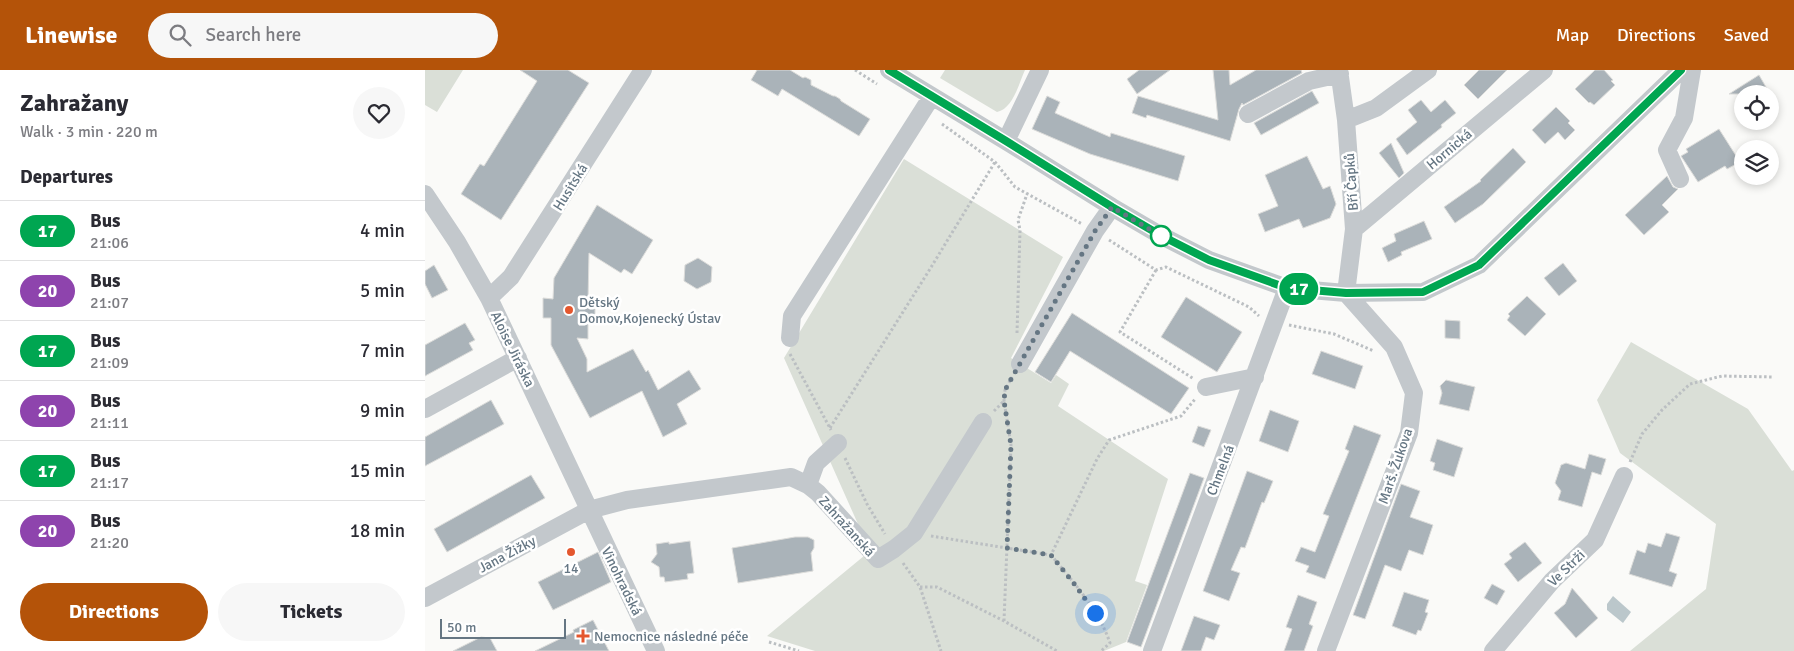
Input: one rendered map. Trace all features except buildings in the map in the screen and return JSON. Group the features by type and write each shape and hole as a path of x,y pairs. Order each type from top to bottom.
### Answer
{"street":[{"name":"Husitská","path":"489,298 511,278 643,70"},
{"path":"889,70 1112,207 1160,235 1209,260 1287,288 1346,293 1423,292 1479,265 1681,70"},
{"path":"1006,141 1040,70"},
{"path":"1346,120 1376,108 1428,70"},
{"name":"Hornická","path":"1354,228 1544,70"},
{"path":"1680,179 1667,150 1684,118 1692,70"},
{"path":"1248,114 1309,81 1340,72"},
{"name":"Bří Čapků","path":"1340,72 1346,120 1354,228 1346,293"},
{"path":"790,338 791,316 932,96"},
{"name":"Aloise Jiráska","path":"425,194 457,242 489,298 589,510"},
{"path":"1020,364 1095,231 1112,207"},
{"name":"Chmelná","path":"1152,651 1287,288"},
{"name":"Marš. Žukova","path":"1326,651 1409,433 1414,393 1395,347 1346,293"},
{"path":"425,409 518,358"},
{"path":"1206,387 1255,377"},
{"name":"Zahražanská","path":"589,510 627,500 791,477 819,493 878,559 914,533 983,422"},
{"path":"808,485 816,463 834,435"},
{"name":"Ve Strži","path":"1493,651 1552,581 1595,540 1624,476"},
{"name":"Jana Žižky","path":"425,598 589,510"},
{"name":"Vinohradská","path":"589,510 656,651"}],"path":[{"path":"938,121 995,162 1015,187 1095,231 1156,270"},
{"path":"834,435 930,269 995,162"},
{"path":"1017,338 1020,230 1018,220 1027,194"},
{"path":"1051,555 1097,458 1109,440 1181,416 1206,387 1120,332 1156,270 1165,267 1249,307 1265,321"},
{"path":"1288,325 1334,334 1373,350 1377,355"},
{"path":"1004,621 1011,445 1004,401 1005,390 1020,364"},
{"path":"1624,476 1643,434 1662,410 1690,384 1722,376 1775,377"},
{"path":"914,533 1051,555 1104,626 1110,643 1101,651"},
{"path":"894,549 920,587 941,651"},
{"path":"920,587 937,587 1004,621 1057,651"},
{"path":"769,642 799,651"}],"shaded area":[{"path":"425,70 463,70 437,112 425,105"},
{"path":"945,70 1025,70 1011,101 1003,110 997,112 940,78"},
{"path":"904,159 1063,257 1011,358 1051,383 1056,375 1069,384 1058,406 1168,479 1135,581 1147,585 1126,642 1104,651 815,651 767,636 870,551 784,358"},
{"path":"1631,342 1748,409 1792,471 1794,470 1794,651 1630,651 1706,589 1716,524 1620,453 1597,400"},
{"path":"1613,596 1631,612 1623,623 1607,610 1607,604"}],"bus line":[{"name":"17","path":"889,70 1112,207 1160,235 1209,260 1287,288 1346,293 1423,292 1479,265 1681,70"}],"place":[{"name":"Dětský Domov,Kojenecký Ústav","path":"569,310"},
{"name":"14","path":"571,552"},
{"name":"Nemocnice následné péče","path":"583,636"}],"route":[{"path":"1095,613 1051,555 1007,548 1011,445 1004,401 1005,390 1095,231 1112,207 1161,236"}]}
